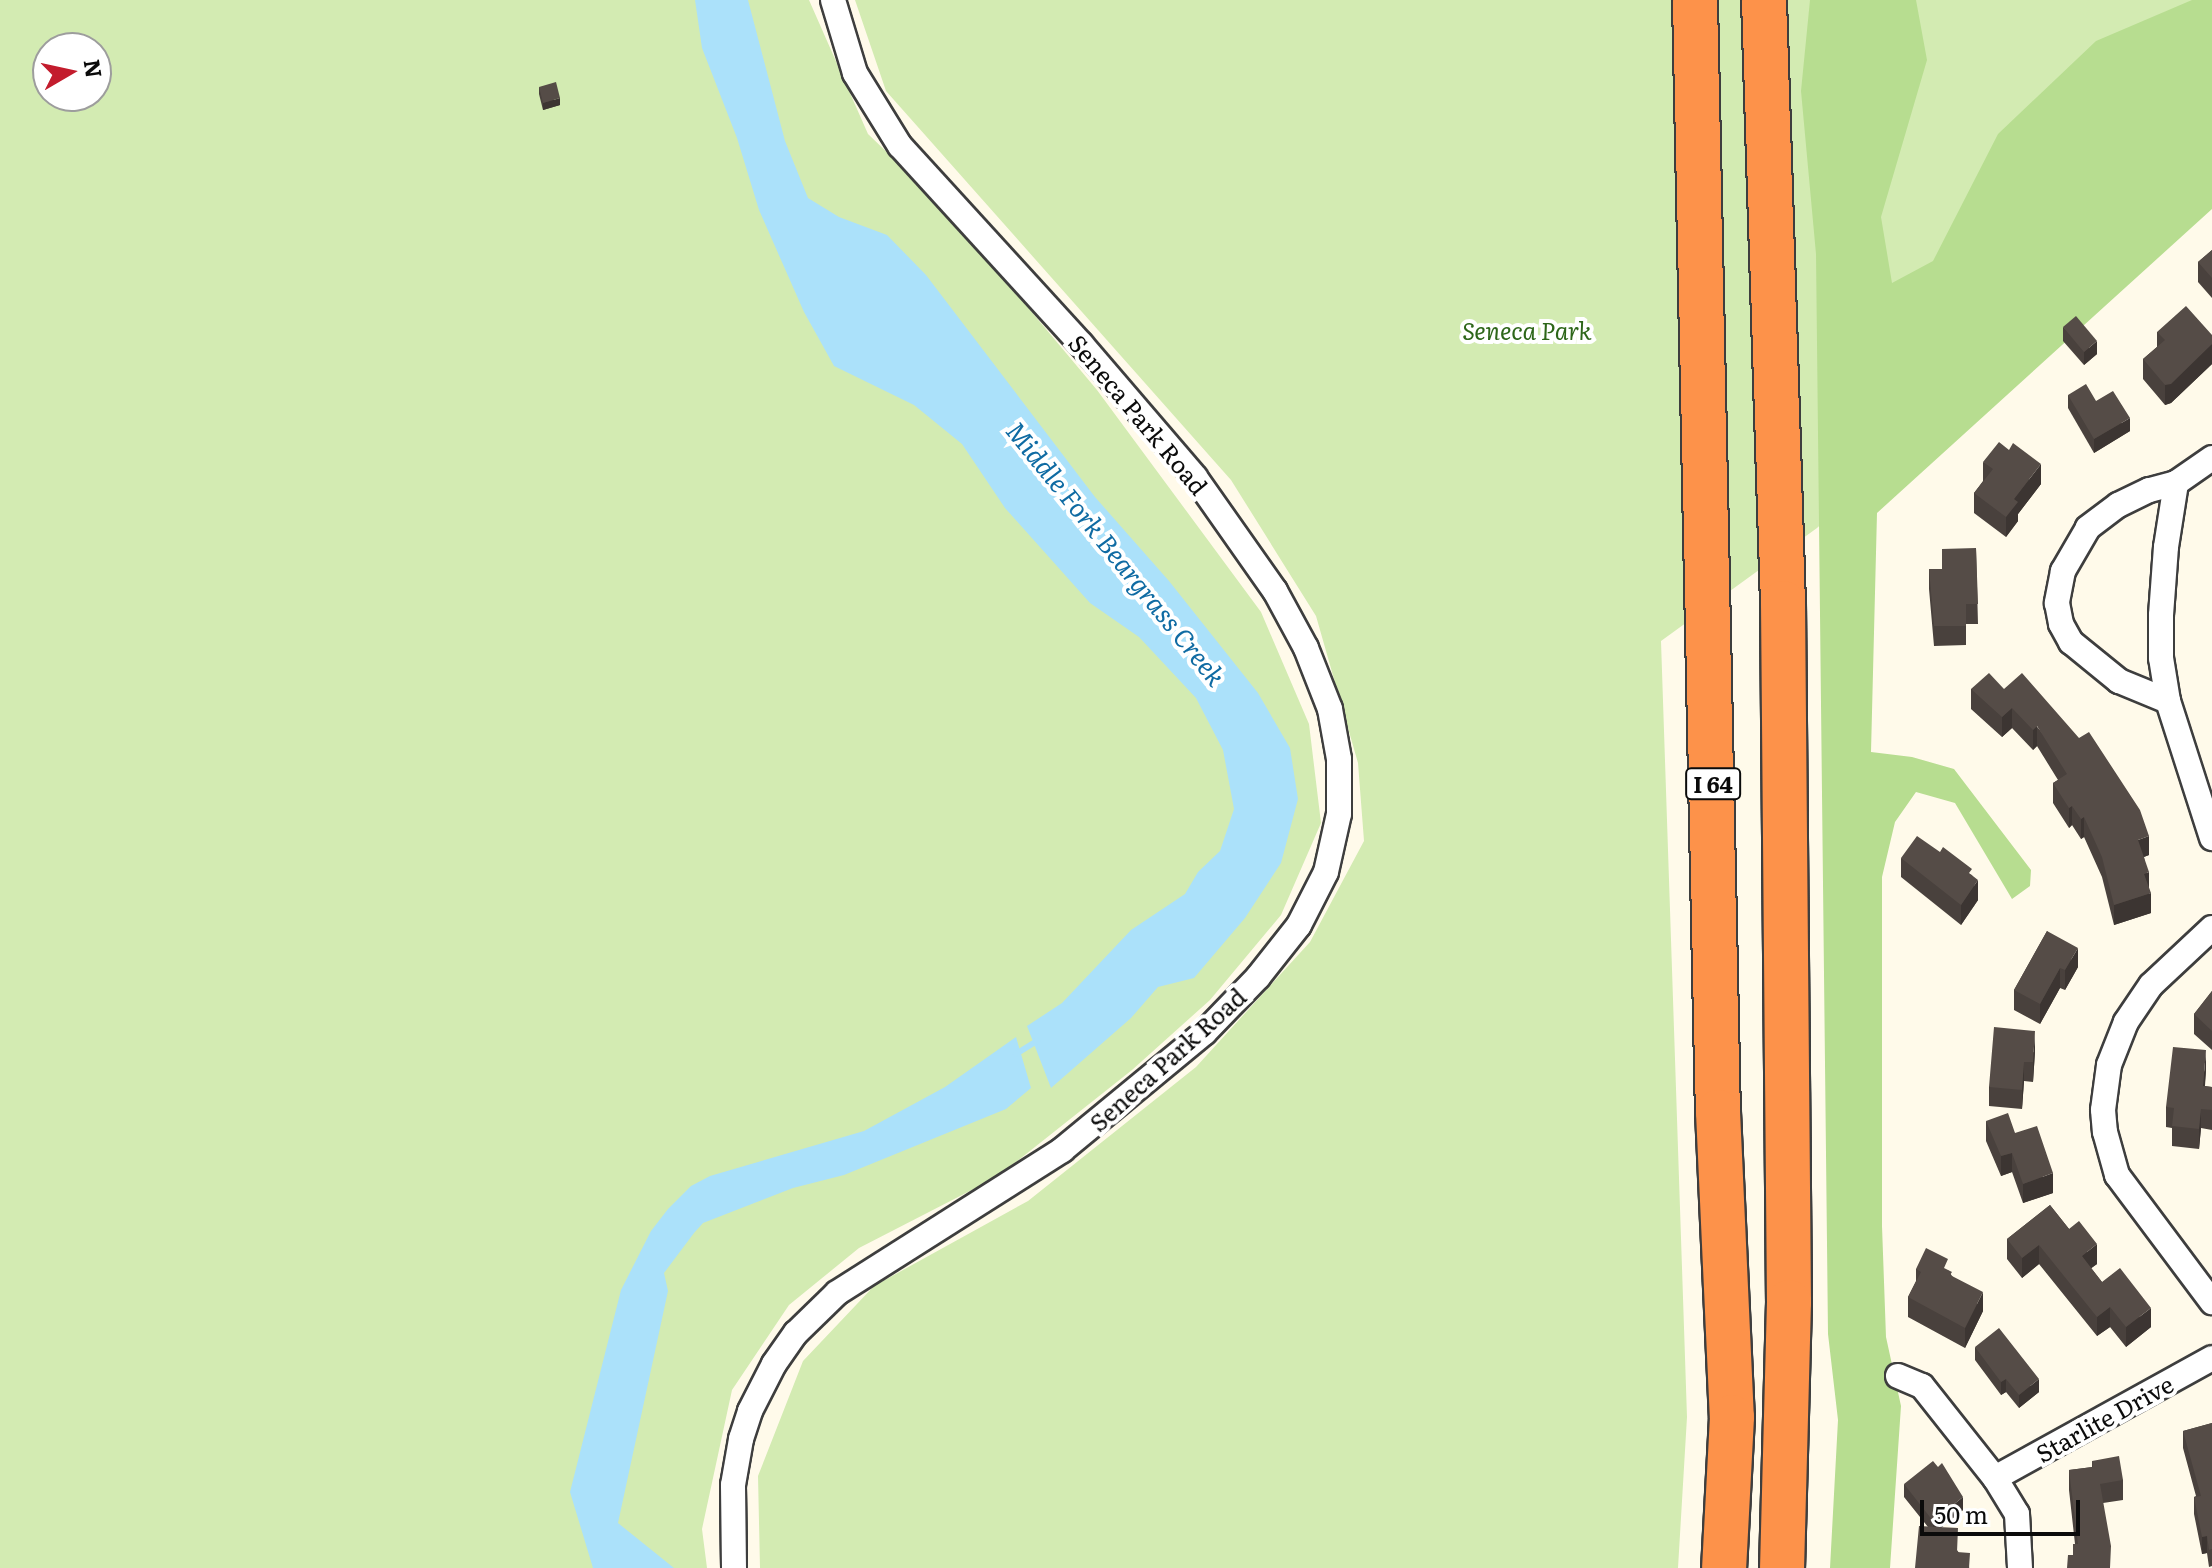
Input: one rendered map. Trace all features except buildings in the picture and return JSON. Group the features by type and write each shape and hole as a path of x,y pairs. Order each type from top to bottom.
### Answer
{"highway":[{"name":"I 64","path":"1695,0 1718,1112 1732,1417 1724,1568"},
{"path":"1764,0 1783,603 1789,1302 1782,1568"}],"street":[{"name":"Seneca Park Road","path":"734,1568 733,1485 741,1439 750,1411 774,1364 796,1333 837,1293 1062,1150 1204,1033 1258,977 1299,925 1326,872 1339,814 1339,759 1330,709 1306,648 1275,591 1195,477 1081,344 900,146 855,73 833,0"},
{"path":"2168,701 2119,681 2071,642 2061,624 2057,603 2063,571 2088,528 2118,505 2149,490 2176,483 2212,458"},
{"path":"2176,483 2166,547 2161,658 2168,701 2212,838"},
{"path":"2212,928 2151,985 2126,1022 2109,1065 2103,1110 2105,1132 2117,1175 2212,1302"},
{"name":"Starlite Drive","path":"1995,1478 2212,1358"},
{"path":"1898,1376 1922,1386 1995,1478 2017,1514 2020,1568"}],"green space":[{"path":"0,0 809,0 868,134 943,206 1097,390 1261,612 1309,724 1321,823 1281,915 1210,1000 1132,1070 997,1177 859,1248 789,1305 732,1390 702,1529 707,1568 0,1568"},
{"name":"Seneca Park","path":"855,0 2212,0 2212,169 1817,528 1661,641 1687,1417 1678,1568 760,1568 758,1476 803,1361 874,1286 1028,1201 1196,1067 1310,942 1364,841 1358,763 1316,616 1231,480 886,91"},
{"path":"1810,0 1916,0 1927,60 1881,217 1892,283 1933,261 1998,134 2096,41 2192,0 2212,0 2212,209 1877,513 1871,752 1912,757 1954,769 2031,870 2030,886 2012,899 1955,803 1916,792 1895,822 1882,877 1882,1226 1886,1337 1901,1406 1890,1568 1830,1568 1838,1420 1828,1334 1816,254 1801,91"}],"water":[{"path":"695,0 748,0 785,141 808,198 839,217 887,235 926,275 1095,497 1169,581 1258,693 1290,748 1298,799 1281,863 1245,918 1194,978 1158,987 1131,1018 1051,1088 1027,1026 1062,1003 1131,930 1185,894 1198,872 1220,851 1234,809 1223,750 1196,698 1139,637 1090,603 1005,508 962,444 914,405 834,366 804,312 759,210 737,138 702,48"},
{"path":"1016,1037 1031,1088 1006,1109 844,1175 793,1188 703,1223 694,1233 664,1273 668,1291 618,1523 674,1568 593,1568 570,1492 621,1290 651,1231 668,1209 691,1186 710,1176 864,1131 945,1087"}],"waterway":[{"name":"Middle Fork Beargrass Creek","path":"1016,1054 1037,1041"}]}
